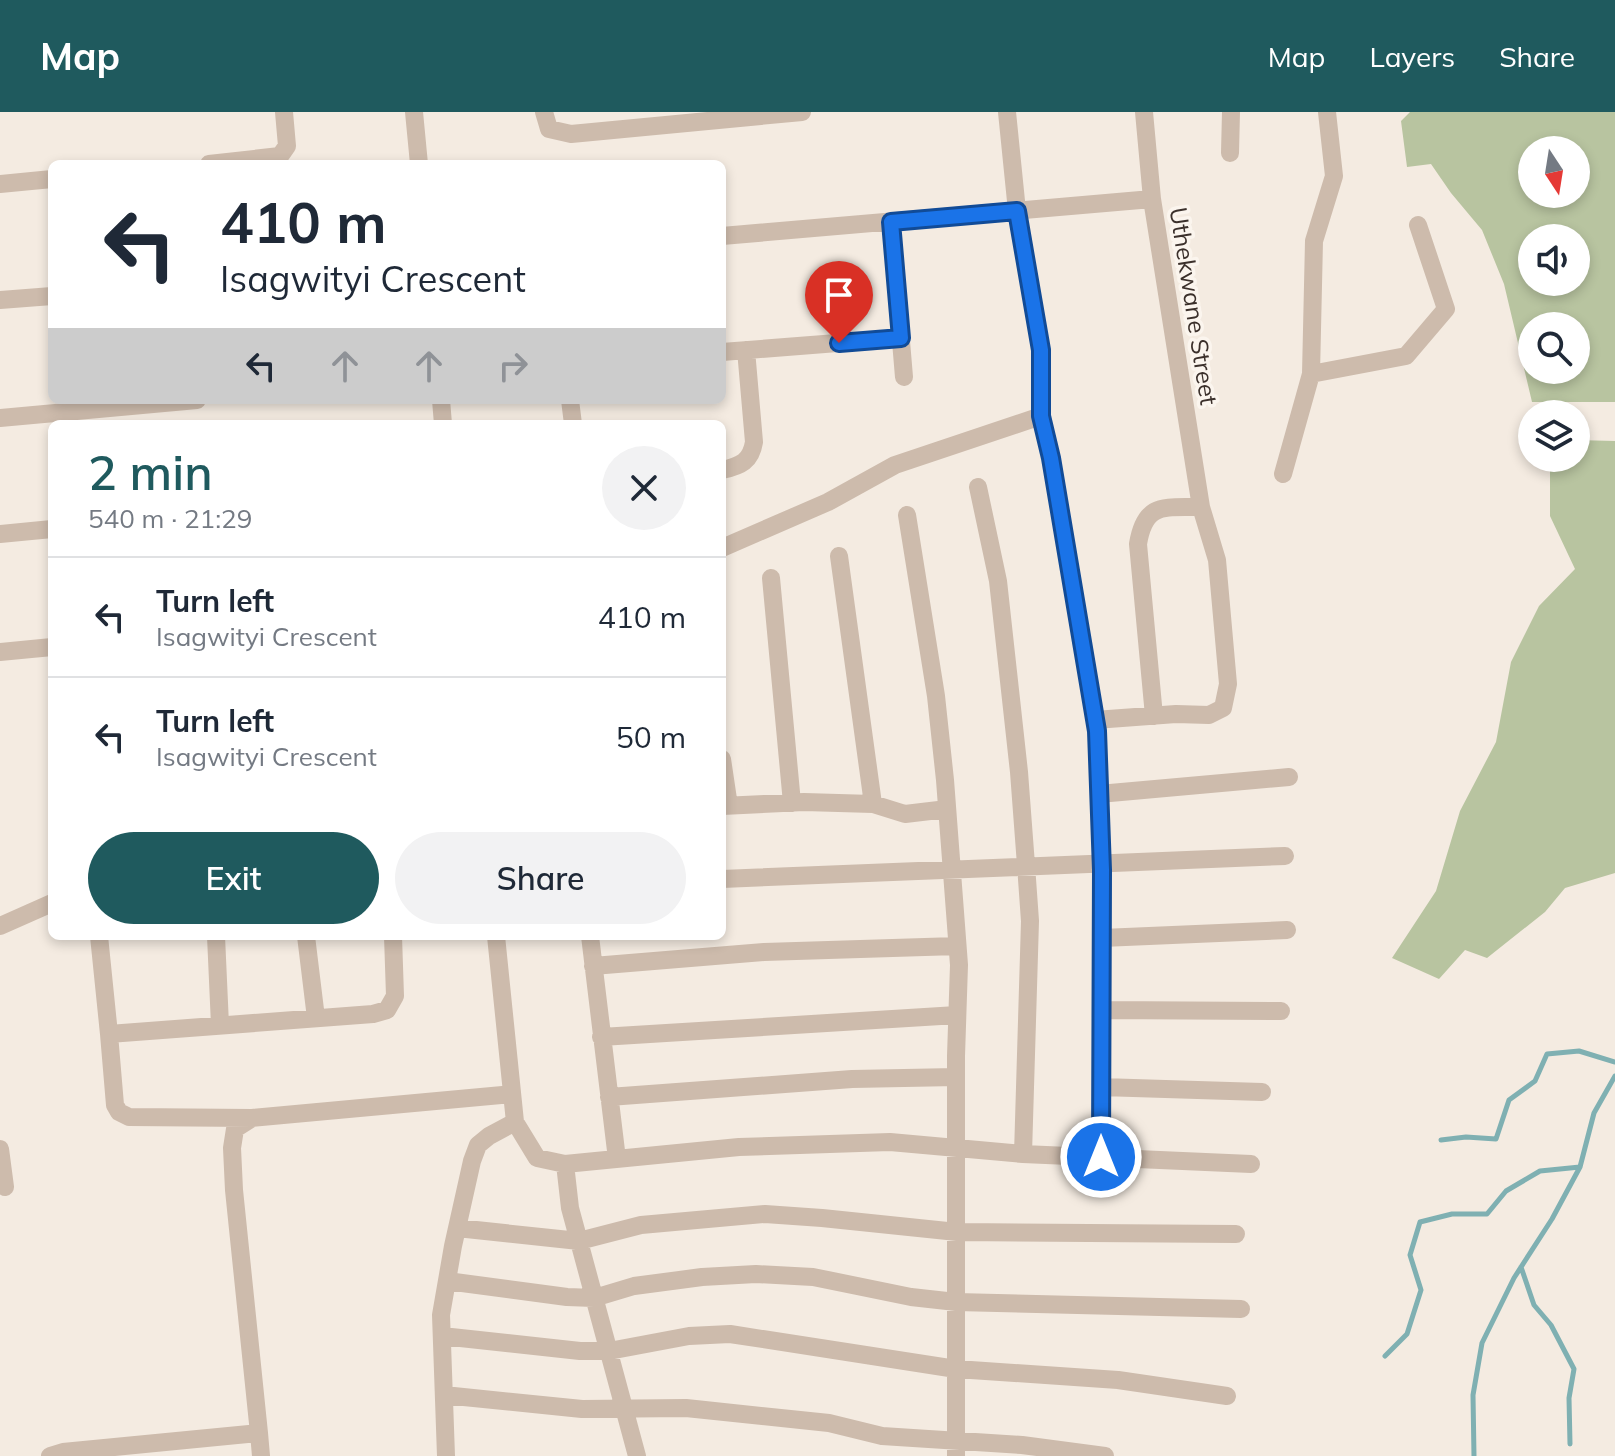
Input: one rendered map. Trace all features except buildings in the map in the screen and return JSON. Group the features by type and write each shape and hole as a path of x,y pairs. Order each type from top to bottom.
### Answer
{"street":[{"path":"244,160 280,156 287,146 284,112"},
{"path":"414,112 419,160"},
{"path":"544,112 549,129 571,134 802,112"},
{"path":"1007,112 1017,211 1041,350 1041,416 1051,458 1095,720 1102,862 1101,1157"},
{"name":"Uthekwane Street","path":"1144,112 1152,199 1201,507 1217,560 1228,684 1223,708 1209,715 1154,716"},
{"path":"1230,153 1231,112"},
{"path":"1283,474 1311,374 1314,241 1334,176 1327,112"},
{"path":"0,184 48,179"},
{"path":"726,236 1152,199"},
{"path":"891,222 904,377"},
{"path":"1311,374 1406,356 1446,309 1418,225"},
{"path":"0,300 48,296"},
{"path":"726,352 901,338"},
{"path":"726,469 747,461 754,442 746,350"},
{"path":"0,418 153,404"},
{"path":"726,546 828,502 895,465 1041,416"},
{"path":"978,487 998,581 1019,772 1030,921 1023,1154"},
{"path":"1095,720 1154,716 1138,544 1141,525 1150,513 1165,508 1201,507"},
{"path":"907,515 936,696 957,946 956,1449"},
{"path":"0,534 48,529"},
{"path":"839,556 873,804"},
{"path":"771,578 792,803"},
{"path":"0,652 48,647"},
{"path":"1099,794 1289,777"},
{"path":"726,806 873,804 905,814 947,809"},
{"path":"726,879 1285,856"},
{"path":"0,926 48,905"},
{"path":"1102,938 1287,930"},
{"path":"99,940 115,1105 119,1112 129,1117 252,1118 512,1094"},
{"path":"216,940 220,1025"},
{"path":"306,940 316,1018"},
{"path":"109,1034 373,1014 387,1010 395,996 393,940"},
{"path":"496,940 515,1122 537,1158 565,1164 739,1147 890,1142 1023,1154 1251,1164"},
{"path":"590,940 617,1159"},
{"path":"593,966 764,952 957,946"},
{"path":"1101,1010 1281,1011"},
{"path":"601,1037 957,1015"},
{"path":"609,1097 852,1079 956,1077"},
{"path":"1101,1087 1262,1092"},
{"path":"252,1118 235,1129 232,1148 261,1456"},
{"path":"446,1456 441,1315 457,1228 478,1145 515,1122"},
{"path":"0,1149 5,1187"},
{"path":"565,1164 570,1208 637,1456"},
{"path":"457,1228 579,1241 641,1225 765,1214 957,1232 1236,1234"},
{"path":"447,1281 594,1298 634,1286 756,1274 813,1277 911,1297 956,1302 1241,1309"},
{"path":"442,1336 580,1351 609,1351 689,1336 730,1334 956,1369 1118,1380 1227,1396"},
{"path":"444,1395 582,1409 625,1411 686,1408 829,1423 956,1449 1022,1445 1105,1456"},
{"path":"50,1456 63,1452 259,1433"}],"green space":[{"path":"1410,112 1615,112 1615,402 1532,400 1528,384 1590,384 1590,312 1518,312 1518,343 1504,284 1482,230 1431,164 1407,167 1401,121"},
{"path":"1590,440 1615,441 1615,873 1565,888 1545,912 1487,958 1465,950 1439,979 1392,958 1436,891 1460,811 1496,742 1511,662 1539,606 1575,569 1550,516 1550,472 1590,472"}],"waterway":[{"path":"1441,1140 1466,1137 1496,1139 1509,1100 1535,1081 1547,1054 1579,1051 1615,1062"},
{"path":"1474,1456 1473,1395 1482,1343 1514,1278 1552,1219 1580,1167 1594,1113 1615,1076"},
{"path":"1385,1356 1407,1334 1421,1290 1410,1255 1420,1222 1452,1214 1487,1214 1506,1191 1540,1171 1580,1167"},
{"path":"1521,1267 1534,1305 1551,1325 1574,1369 1569,1398 1570,1444"}],"route":[{"path":"839,343 901,338 891,222 1017,211 1041,350 1041,416 1051,458 1097,731 1102,870 1101,1157"}]}
